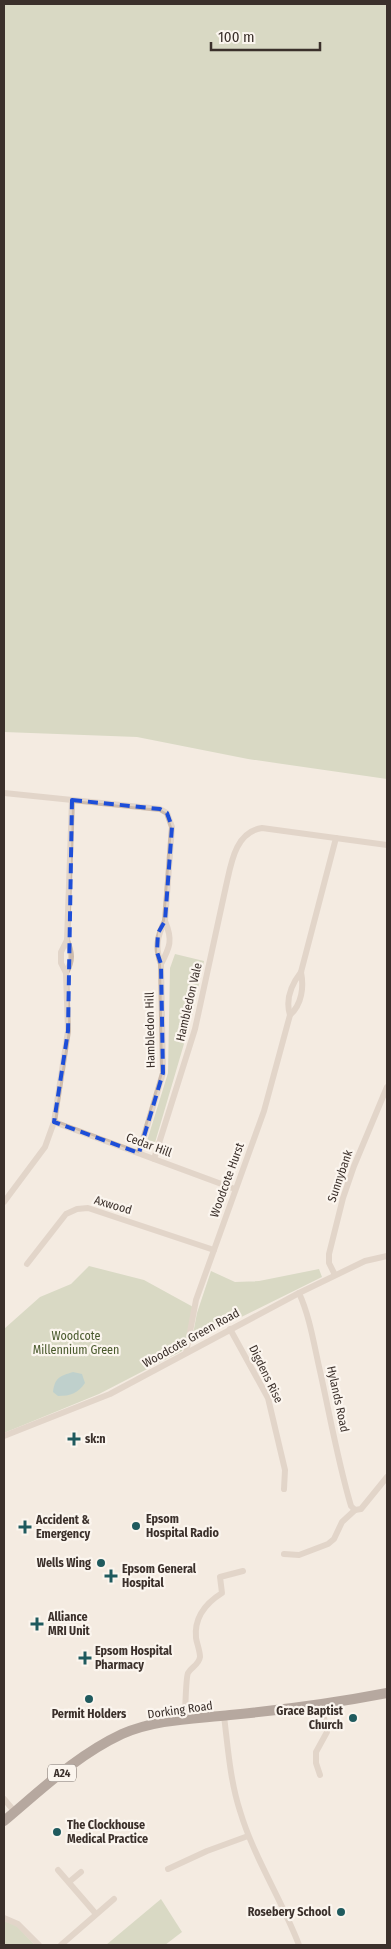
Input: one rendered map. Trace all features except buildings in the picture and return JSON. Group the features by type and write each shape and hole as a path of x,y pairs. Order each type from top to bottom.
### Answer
{"highway":[{"name":"Dorking Road","path":"4,1821 78,1760 104,1744 135,1730 185,1719 321,1704 387,1693"}],"street":[{"path":"4,793 72,800 67,940 71,952 71,963 66,973"},
{"name":"Hambledon Hill","path":"72,800 160,809 167,813 172,827 165,921 158,932 157,952 161,964 163,1072 139,1153"},
{"name":"Hambledon Vale","path":"154,1159 195,1029 226,886 237,848 247,834 254,829 262,828 336,838"},
{"path":"336,838 387,845"},
{"name":"Woodcote Hurst","path":"186,1353 196,1300 264,1111 290,1015 298,1004 303,985 301,972 336,838"},
{"name":"Hambledon Hill","path":"161,964 169,948 171,934 165,921"},
{"path":"4,1202 45,1147 54,1122 66,1047 66,973 61,963 61,952 67,940"},
{"name":"Woodcote Hurst","path":"290,1015 287,1002 293,982 301,972"},
{"name":"Sunnybank","path":"334,1275 329,1264 329,1254 343,1198 354,1166 387,1087"},
{"name":"Cedar Hill","path":"54,1122 236,1189"},
{"name":"Axwood","path":"27,1264 66,1214 82,1209 102,1212 214,1250"},
{"name":"Woodcote Green Road","path":"4,1436 110,1394 334,1275 365,1262 387,1256"},
{"name":"Hylands Road","path":"298,1293 304,1304 342,1472 351,1506 355,1510"},
{"name":"Digdens Rise","path":"230,1329 268,1398 285,1470 284,1489"},
{"path":"284,1554 299,1555 328,1544 334,1539 342,1522 355,1510 361,1509 387,1477"},
{"path":"185,1719 184,1706 187,1696 188,1673 200,1657 196,1636 196,1626 199,1617 210,1602 222,1593 220,1577 243,1570"},
{"path":"320,1775 316,1763 316,1752 327,1732 321,1704"},
{"path":"224,1716 232,1779 248,1836 284,1909 299,1945"},
{"path":"4,1799 15,1812"},
{"path":"168,1869 248,1836"},
{"path":"58,1870 96,1914"},
{"path":"70,1882 81,1872"},
{"path":"61,1945 114,1899"},
{"path":"4,1918 18,1924 39,1945"}],"highlighted area":[{"path":"72,800 160,809 167,813 172,827 165,921 158,933 157,952 161,964 163,1073 139,1153 54,1122 68,1031"}],"green space":[{"path":"4,4 387,4 387,779 248,759 137,737 4,732"},
{"path":"175,954 204,961 191,1020 154,1146 146,1144 168,1073 170,968"},
{"name":"Woodcote Millennium Green","path":"89,1266 144,1280 195,1308 182,1351 99,1394 4,1433 4,1329 40,1297 71,1284"},
{"path":"319,1269 322,1277 199,1338 193,1334 197,1313 211,1271 235,1282 259,1281"},
{"path":"161,1899 182,1932 165,1945 106,1945"},
{"path":"4,1921 16,1925 35,1945 4,1945"}],"water":[{"path":"73,1372 82,1374 85,1383 74,1393 58,1396 53,1392 57,1380 61,1376"}],"place":[{"name":"sk:n","path":"74,1439"},
{"name":"Epsom Hospital Radio","path":"136,1526"},
{"name":"Accident & Emergency","path":"25,1527"},
{"name":"Wells Wing","path":"101,1563"},
{"name":"Epsom General Hospital","path":"111,1576"},
{"name":"Alliance MRI Unit","path":"37,1624"},
{"name":"Epsom Hospital Pharmacy","path":"85,1658"},
{"name":"Permit Holders","path":"89,1699"},
{"name":"Grace Baptist Church","path":"353,1718"},
{"name":"The Clockhouse Medical Practice","path":"57,1832"},
{"name":"Rosebery School","path":"341,1912"}]}
